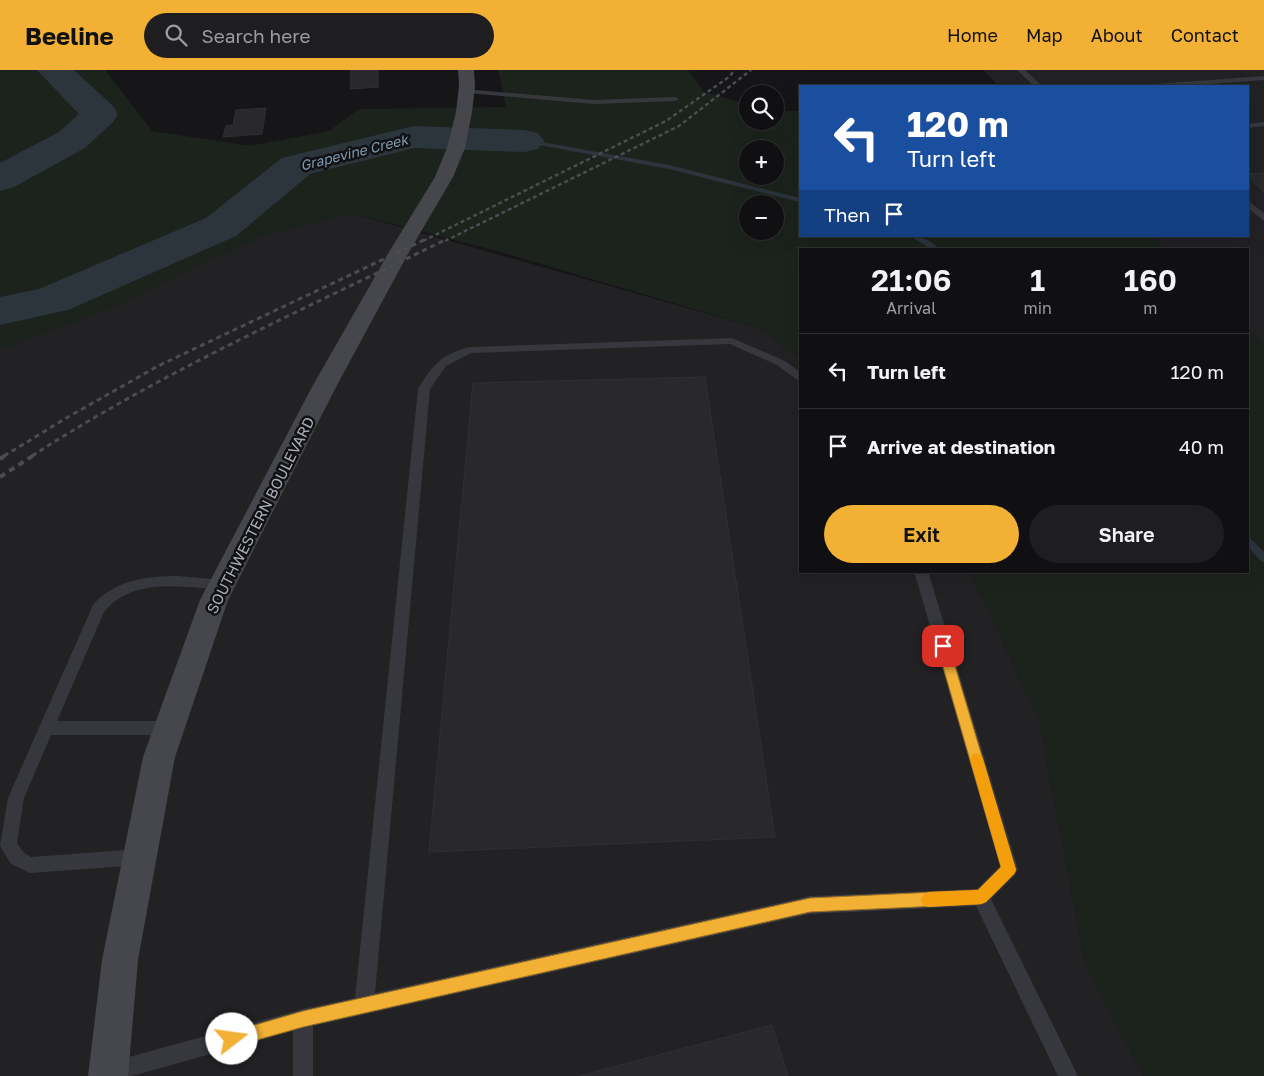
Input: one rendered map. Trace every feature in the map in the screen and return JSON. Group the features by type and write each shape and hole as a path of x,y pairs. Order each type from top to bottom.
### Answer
{"street":[{"name":"SOUTHWESTERN BOULEVARD","path":"108,1074 120,960 159,757 214,600 324,387 399,252 444,177 456,148 464,112 467,91 466,70"}],"lane":[{"path":"1021,70 1037,85"},
{"path":"1170,85 1264,78"},
{"path":"467,91 594,102 675,98"},
{"path":"1249,126 1264,124"},
{"path":"1249,205 1264,218"},
{"path":"364,1006 424,389 436,368 448,358 470,350 732,341 781,363 799,377"},
{"path":"108,1074 303,1019 810,905 981,897 1009,870 922,573"},
{"path":"140,857 30,865 17,858 8,845 16,798 98,609 108,598 127,588 146,582 189,582 222,585"},
{"path":"48,728 169,728"},
{"path":"981,897 1068,1076"},
{"path":"303,1019 303,1076"}],"shaded area":[{"path":"0,70 105,70 152,131 250,146 329,131 359,109 506,107 498,70 688,70 704,92 739,102 739,130 784,130 784,111 799,111 799,237 1153,237 1164,248 799,248 799,357 758,328 497,251 351,213 261,236 101,312 0,349"},
{"path":"983,70 1264,70 1264,345 1249,330 1249,248 1164,248 1153,237 1249,237 1249,85 998,85"},
{"path":"351,213 758,328 799,357 799,573 971,573 1039,720 1086,967 1144,1076 0,1076 0,349 101,312 261,236"},
{"path":"1249,330 1264,345 1264,1076 1144,1076 1086,967 1039,720 971,573 1249,573"}],"building":[{"path":"351,70 378,70 378,87 350,89"},
{"path":"266,108 262,134 223,137 226,126 233,125 236,110"},
{"path":"1264,173 1264,192 1249,178 1249,174"},
{"path":"705,377 775,837 429,852 473,383"},
{"path":"772,1025 788,1076 579,1076"}],"waterway":[{"name":"Grapevine Creek","path":"0,179 72,140 100,114 54,70"},
{"name":"Grapevine Creek","path":"0,311 52,300 221,227 296,166 414,137 525,141"},
{"name":"Grapevine Creek","path":"525,141 669,167 799,200"},
{"name":"Grapevine Creek","path":"915,237 934,248"},
{"name":"Grapevine Creek","path":"1249,543 1264,558"}],"railway":[{"path":"423,241 666,121 729,77 735,70"},
{"path":"445,241 679,126 751,70"},
{"path":"4,456 158,366 426,239"},
{"path":"32,456 132,396 184,368 447,239"},
{"path":"0,459 6,455"},
{"path":"0,477 34,455"}],"slow traffic":[{"path":"928,900 981,897 1009,870 976,759"}],"route":[{"path":"232,1039 303,1019 810,905 981,897 1009,870 943,646"}]}
